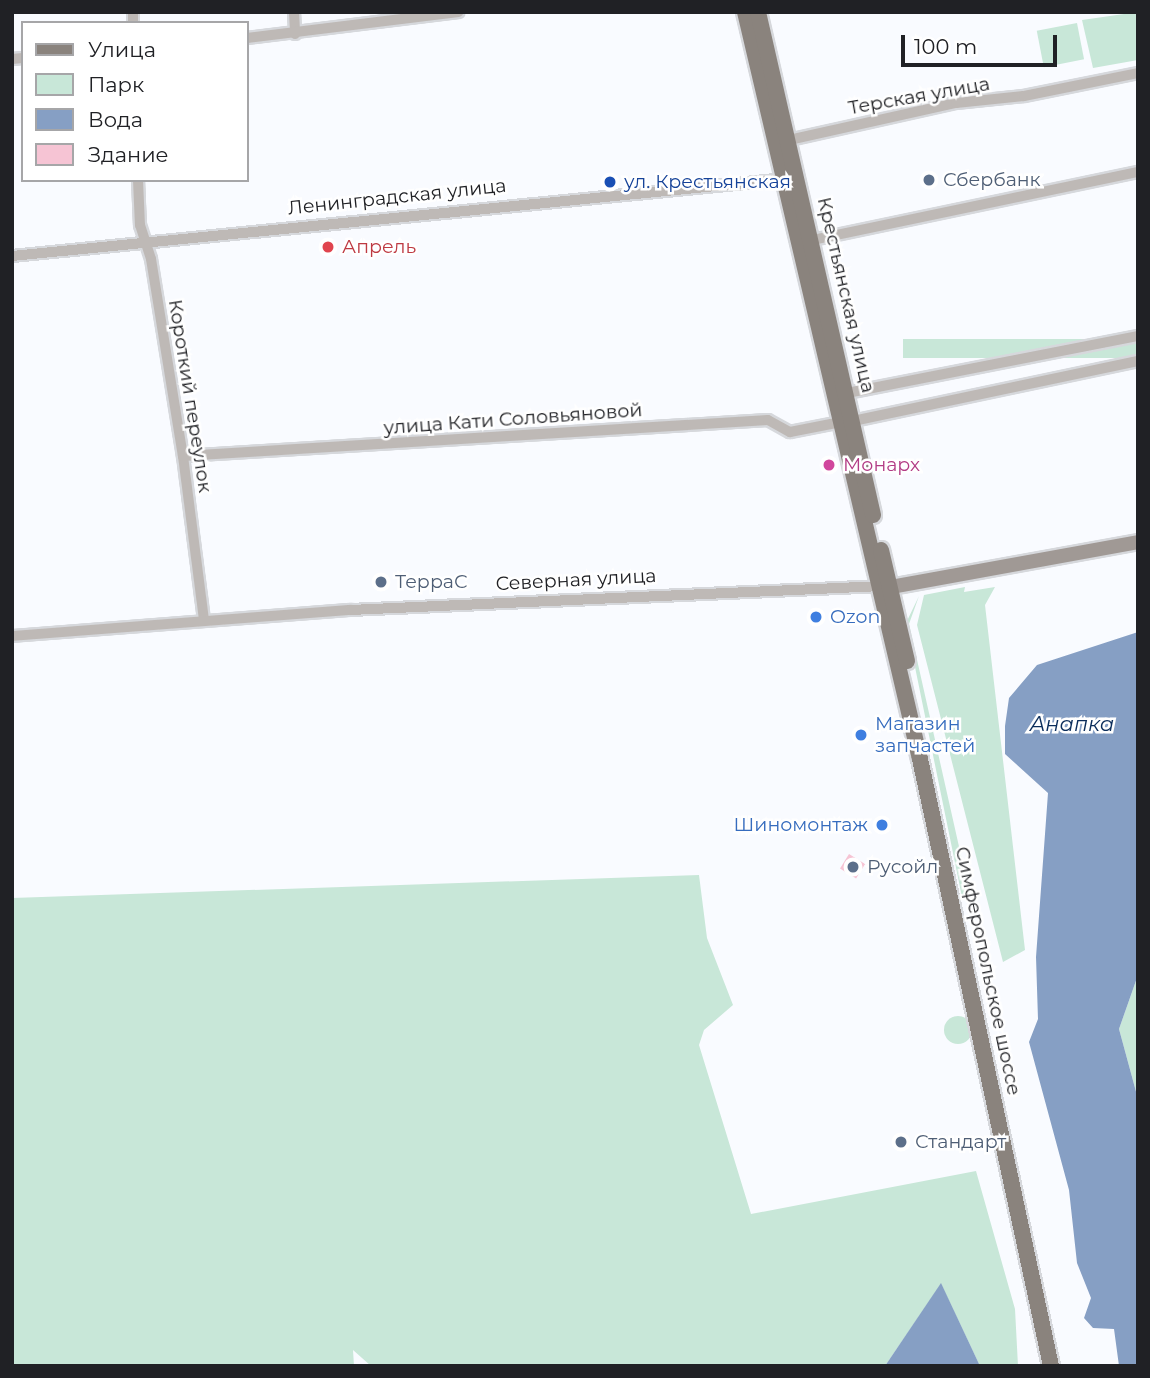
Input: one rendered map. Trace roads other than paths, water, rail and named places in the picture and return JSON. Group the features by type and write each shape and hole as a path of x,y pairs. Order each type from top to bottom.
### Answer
{"main road":[{"name":"Крестьянская улица","path":"745,12 847,422 885,587"},
{"name":"Крестьянская улица","path":"758,12 847,393 847,422"},
{"name":"Симферопольское шоссе","path":"885,587 1060,1366"},
{"name":"Симферопольское шоссе","path":"987,1044 1051,1366"}],"street":[{"path":"293,12 295,34"},
{"path":"248,38 458,12"},
{"name":"Терская улица","path":"789,140 956,103 1024,96 1138,73"},
{"path":"812,240 1138,173"},
{"name":"Ленинградская улица","path":"12,256 144,240 786,179"},
{"name":"Короткий переулок","path":"138,182 144,240 183,456 204,619"},
{"path":"847,393 1138,336"},
{"name":"улица Кати Соловьяновой","path":"183,456 768,420 790,432 1138,361"},
{"name":"Северная улица","path":"12,636 204,619 885,587 1138,542"}],"water":[{"name":"Анапка","path":"1138,632 1138,975 1119,1029 1138,1099 1138,1366 1119,1366 1114,1329 1093,1328 1084,1318 1091,1298 1077,1263 1069,1190 1029,1042 1038,1019 1036,957 1048,793 1005,754 1005,726 1009,698 1037,665"},
{"path":"941,1283 980,1366 885,1366"}],"place":[{"name":"Сбербанк","path":"929,180"},
{"name":"ул. Крестьянская","path":"610,182"},
{"name":"Апрель","path":"328,247"},
{"name":"Монарх","path":"829,465"},
{"name":"ТерраС","path":"381,582"},
{"name":"Ozon","path":"816,617"},
{"name":"Магазин запчастей","path":"861,735"},
{"name":"Шиномонтаж","path":"882,825"},
{"name":"Русойл","path":"853,867"},
{"name":"Стандарт","path":"901,1142"}]}
